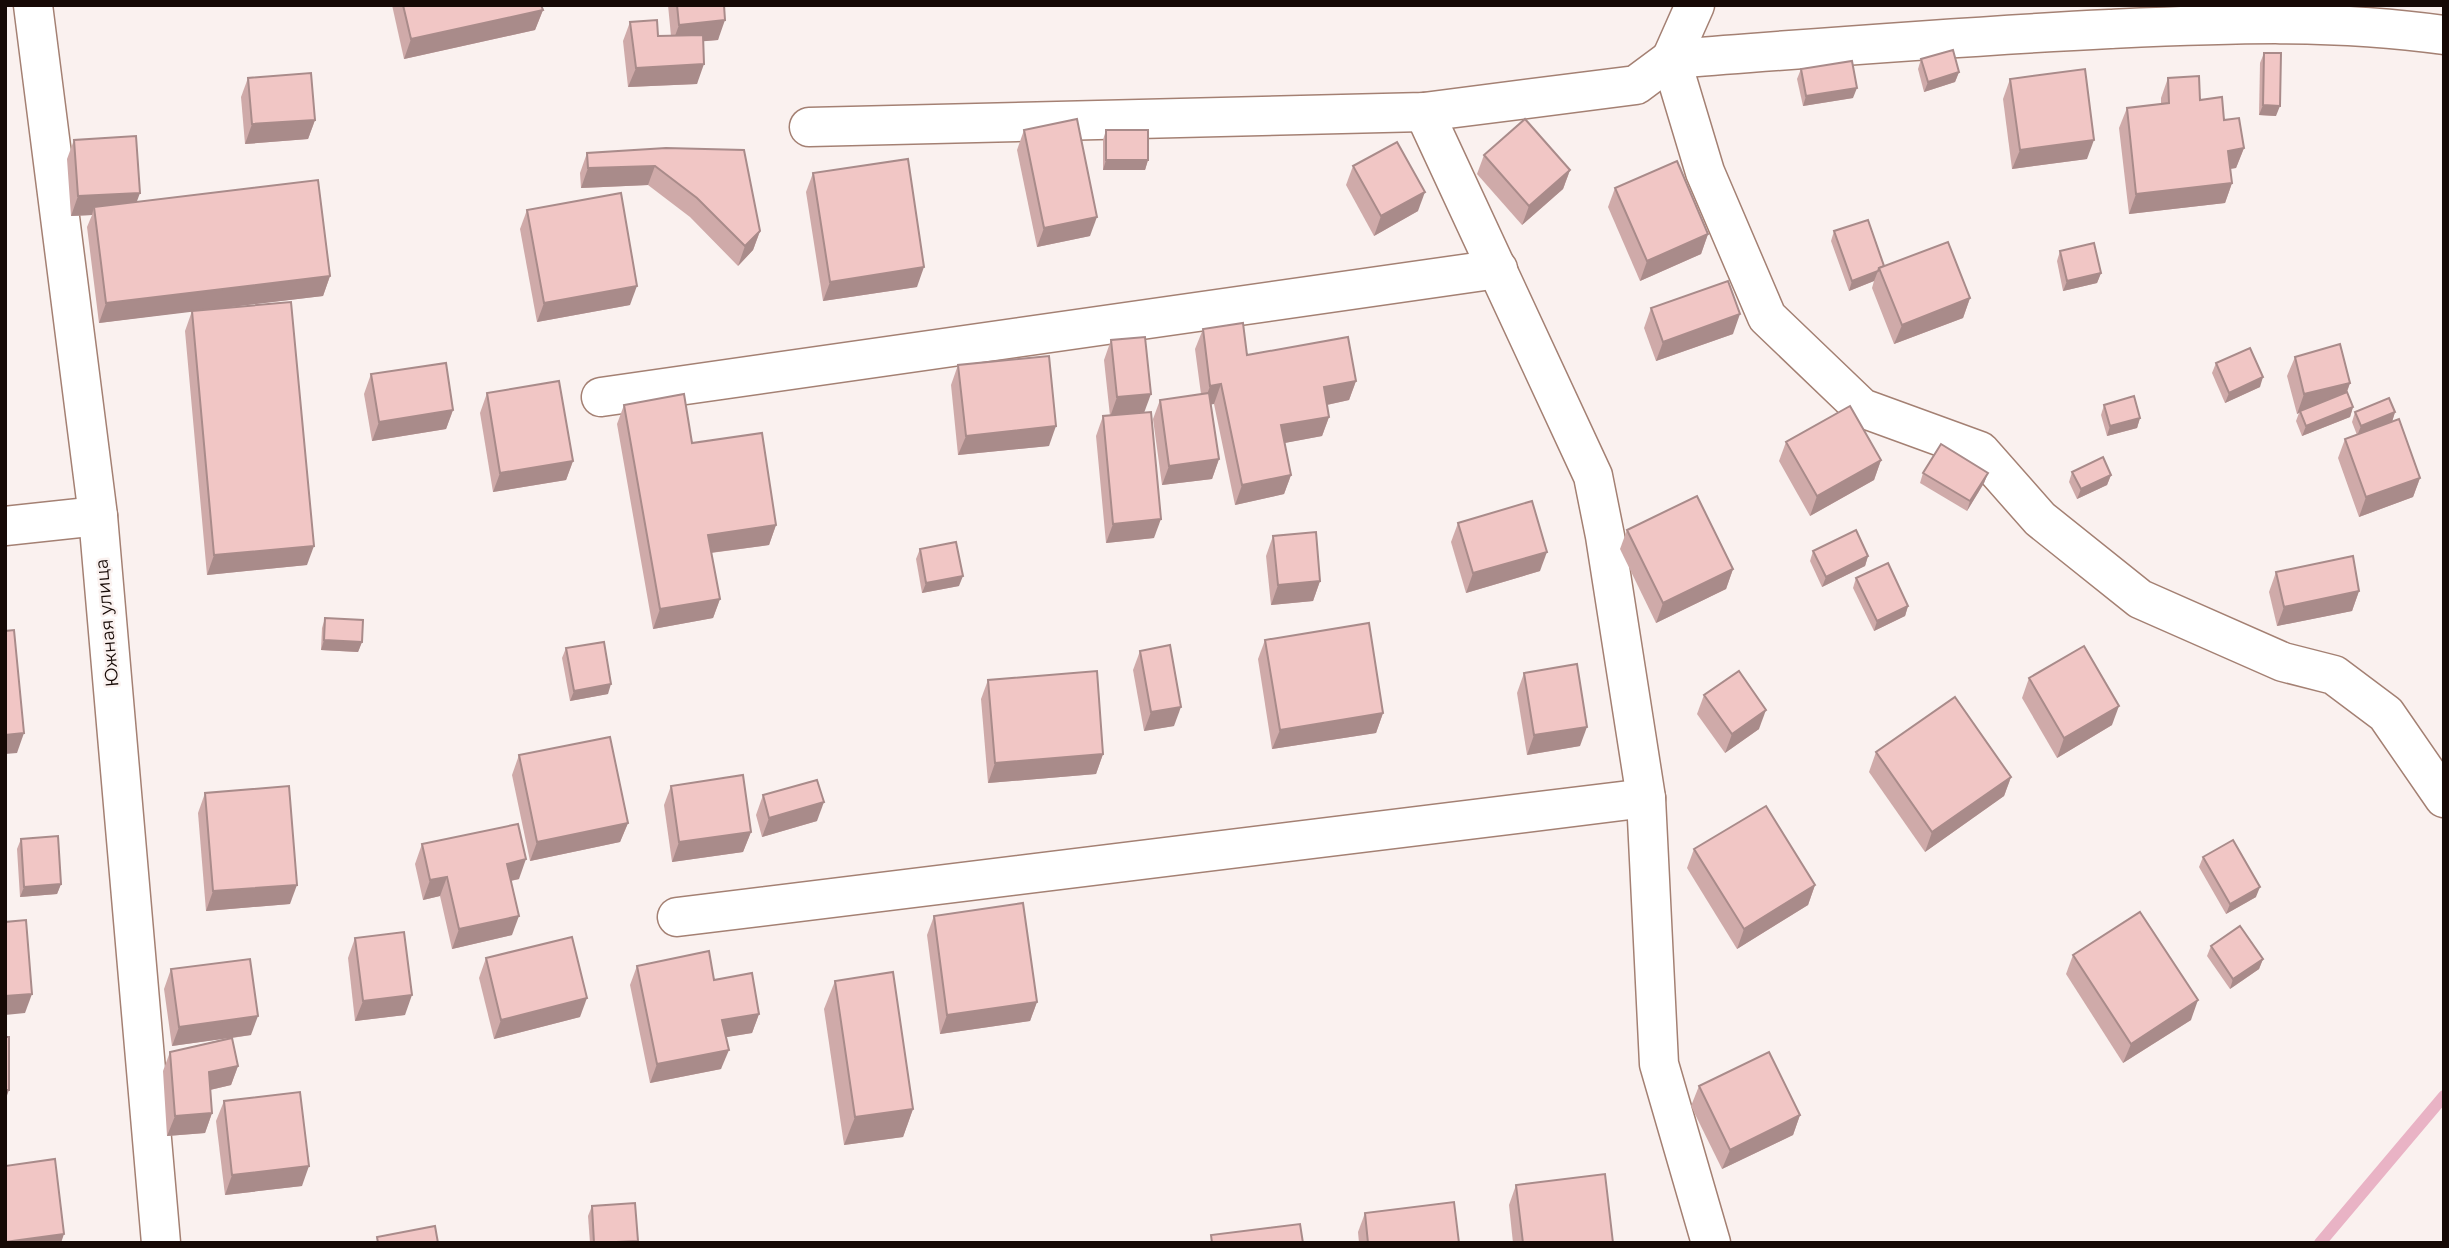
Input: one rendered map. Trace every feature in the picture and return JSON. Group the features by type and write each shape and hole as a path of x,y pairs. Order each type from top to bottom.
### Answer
{"street":[{"name":"Южная улица","path":"33,5 98,516 161,1243"},
{"path":"809,127 1424,112 1636,85 1671,59 1695,5"},
{"path":"1671,59 1981,36 2274,22 2384,27 2444,35"},
{"path":"1671,59 1705,172 1767,317 1843,390 1862,408 1980,451 2040,519 2140,599 2283,662 2333,675 2386,715 2444,798"},
{"path":"1424,112 1592,476 1605,536 1646,798 1659,1064 1711,1243"},
{"path":"601,397 1498,269"},
{"path":"5,526 98,516"},
{"path":"677,917 1646,798"}],"building":[{"path":"403,5 541,5 543,10 411,39"},
{"path":"677,5 724,5 725,20 679,25"},
{"path":"657,20 658,36 703,35 704,64 636,68 630,22"},
{"path":"1953,50 1959,72 1928,82 1921,59"},
{"path":"2264,53 2281,53 2280,106 2263,105"},
{"path":"1852,61 1857,88 1806,96 1801,69"},
{"path":"2085,69 2094,140 2020,150 2010,79"},
{"path":"311,73 315,120 252,124 248,78"},
{"path":"2199,76 2200,100 2222,97 2224,120 2239,118 2244,148 2228,151 2232,183 2136,194 2127,108 2169,103 2168,78"},
{"path":"1077,119 1097,217 1044,228 1024,130"},
{"path":"1525,119 1570,170 1529,206 1484,155"},
{"path":"1106,130 1148,130 1148,160 1106,160"},
{"path":"136,136 140,193 78,196 74,140"},
{"path":"1397,142 1425,192 1381,216 1353,166"},
{"path":"666,148 744,150 760,231 745,246 697,198 655,166 588,168 587,153"},
{"path":"908,159 924,267 830,282 813,173"},
{"path":"1677,161 1708,234 1647,261 1615,188"},
{"path":"318,180 330,276 106,303 94,207"},
{"path":"621,193 637,286 544,303 527,210"},
{"path":"1868,220 1884,266 1852,281 1834,231"},
{"path":"1948,242 1970,298 1902,325 1879,268"},
{"path":"2094,243 2101,273 2067,281 2060,251"},
{"path":"1728,281 1740,314 1663,342 1651,308"},
{"path":"291,302 314,546 214,555 192,311"},
{"path":"1243,323 1247,355 1348,337 1356,381 1324,387 1329,417 1281,425 1291,475 1242,485 1221,384 1210,386 1203,329"},
{"path":"1145,337 1151,394 1117,397 1111,340"},
{"path":"2340,344 2350,383 2304,394 2295,357"},
{"path":"2250,348 2263,377 2229,393 2216,363"},
{"path":"1049,356 1056,426 966,436 958,365"},
{"path":"446,363 453,410 379,422 371,374"},
{"path":"559,381 573,461 500,473 487,393"},
{"path":"2347,392 2353,407 2306,426 2300,411"},
{"path":"1209,393 1219,459 1169,466 1160,400"},
{"path":"684,394 692,443 762,433 776,525 708,535 720,599 660,609 624,405"},
{"path":"2134,396 2140,418 2110,426 2104,405"},
{"path":"2389,398 2395,412 2361,426 2355,412"},
{"path":"1850,406 1881,460 1817,496 1786,442"},
{"path":"1151,412 1161,519 1113,524 1103,416"},
{"path":"2399,419 2420,478 2366,497 2345,439"},
{"path":"1941,444 1988,473 1970,501 1923,473"},
{"path":"2103,457 2111,475 2081,489 2072,472"},
{"path":"1697,496 1733,569 1663,603 1627,530"},
{"path":"1532,501 1547,552 1473,573 1458,523"},
{"path":"1856,530 1868,556 1826,577 1813,551"},
{"path":"1316,532 1320,581 1278,585 1273,536"},
{"path":"956,542 963,576 926,583 920,549"},
{"path":"2353,556 2359,591 2284,607 2276,572"},
{"path":"1888,563 1908,606 1877,621 1856,578"},
{"path":"325,618 363,620 362,642 324,640"},
{"path":"1369,623 1383,713 1280,730 1265,640"},
{"path":"14,630 24,733 5,735 5,631"},
{"path":"604,642 611,684 574,691 566,648"},
{"path":"1170,645 1181,707 1151,712 1140,651"},
{"path":"2084,646 2119,706 2064,738 2029,678"},
{"path":"1577,664 1587,727 1534,735 1524,673"},
{"path":"1097,671 1103,754 995,763 988,680"},
{"path":"1739,671 1766,710 1732,734 1704,695"},
{"path":"1955,697 2011,777 1932,832 1876,752"},
{"path":"610,737 628,823 537,842 519,755"},
{"path":"743,775 751,832 679,842 671,786"},
{"path":"817,780 824,802 769,818 763,795"},
{"path":"289,786 297,885 213,891 205,793"},
{"path":"1766,806 1815,885 1744,929 1694,849"},
{"path":"518,824 526,859 507,864 519,916 459,929 447,877 430,880 422,844"},
{"path":"58,836 61,884 24,887 21,839"},
{"path":"2233,840 2260,887 2230,904 2203,857"},
{"path":"1023,903 1037,1002 947,1015 934,916"},
{"path":"2140,912 2198,1000 2131,1044 2073,955"},
{"path":"26,920 32,994 5,996 5,922"},
{"path":"2240,926 2263,959 2233,979 2211,946"},
{"path":"404,932 412,995 363,1001 355,938"},
{"path":"572,937 587,998 501,1020 486,958"},
{"path":"709,951 714,980 752,973 759,1014 722,1020 729,1050 657,1064 637,966"},
{"path":"250,959 258,1016 179,1027 171,969"},
{"path":"893,972 913,1109 855,1117 835,981"},
{"path":"5,1037 9,1037 9,1090 5,1090"},
{"path":"232,1038 238,1066 209,1072 212,1113 175,1116 170,1052"},
{"path":"1769,1052 1800,1115 1730,1150 1699,1086"},
{"path":"300,1092 309,1166 232,1175 224,1101"},
{"path":"55,1159 64,1234 5,1242 5,1166"},
{"path":"1605,1174 1613,1243 1523,1243 1516,1185"},
{"path":"1454,1202 1459,1243 1368,1243 1365,1213"},
{"path":"635,1203 638,1241 594,1243 592,1206"},
{"path":"1300,1224 1303,1243 1212,1243 1211,1235"},
{"path":"435,1226 438,1243 378,1243 377,1237"}],"waterway":[{"path":"2320,1243 2444,1096"}]}
